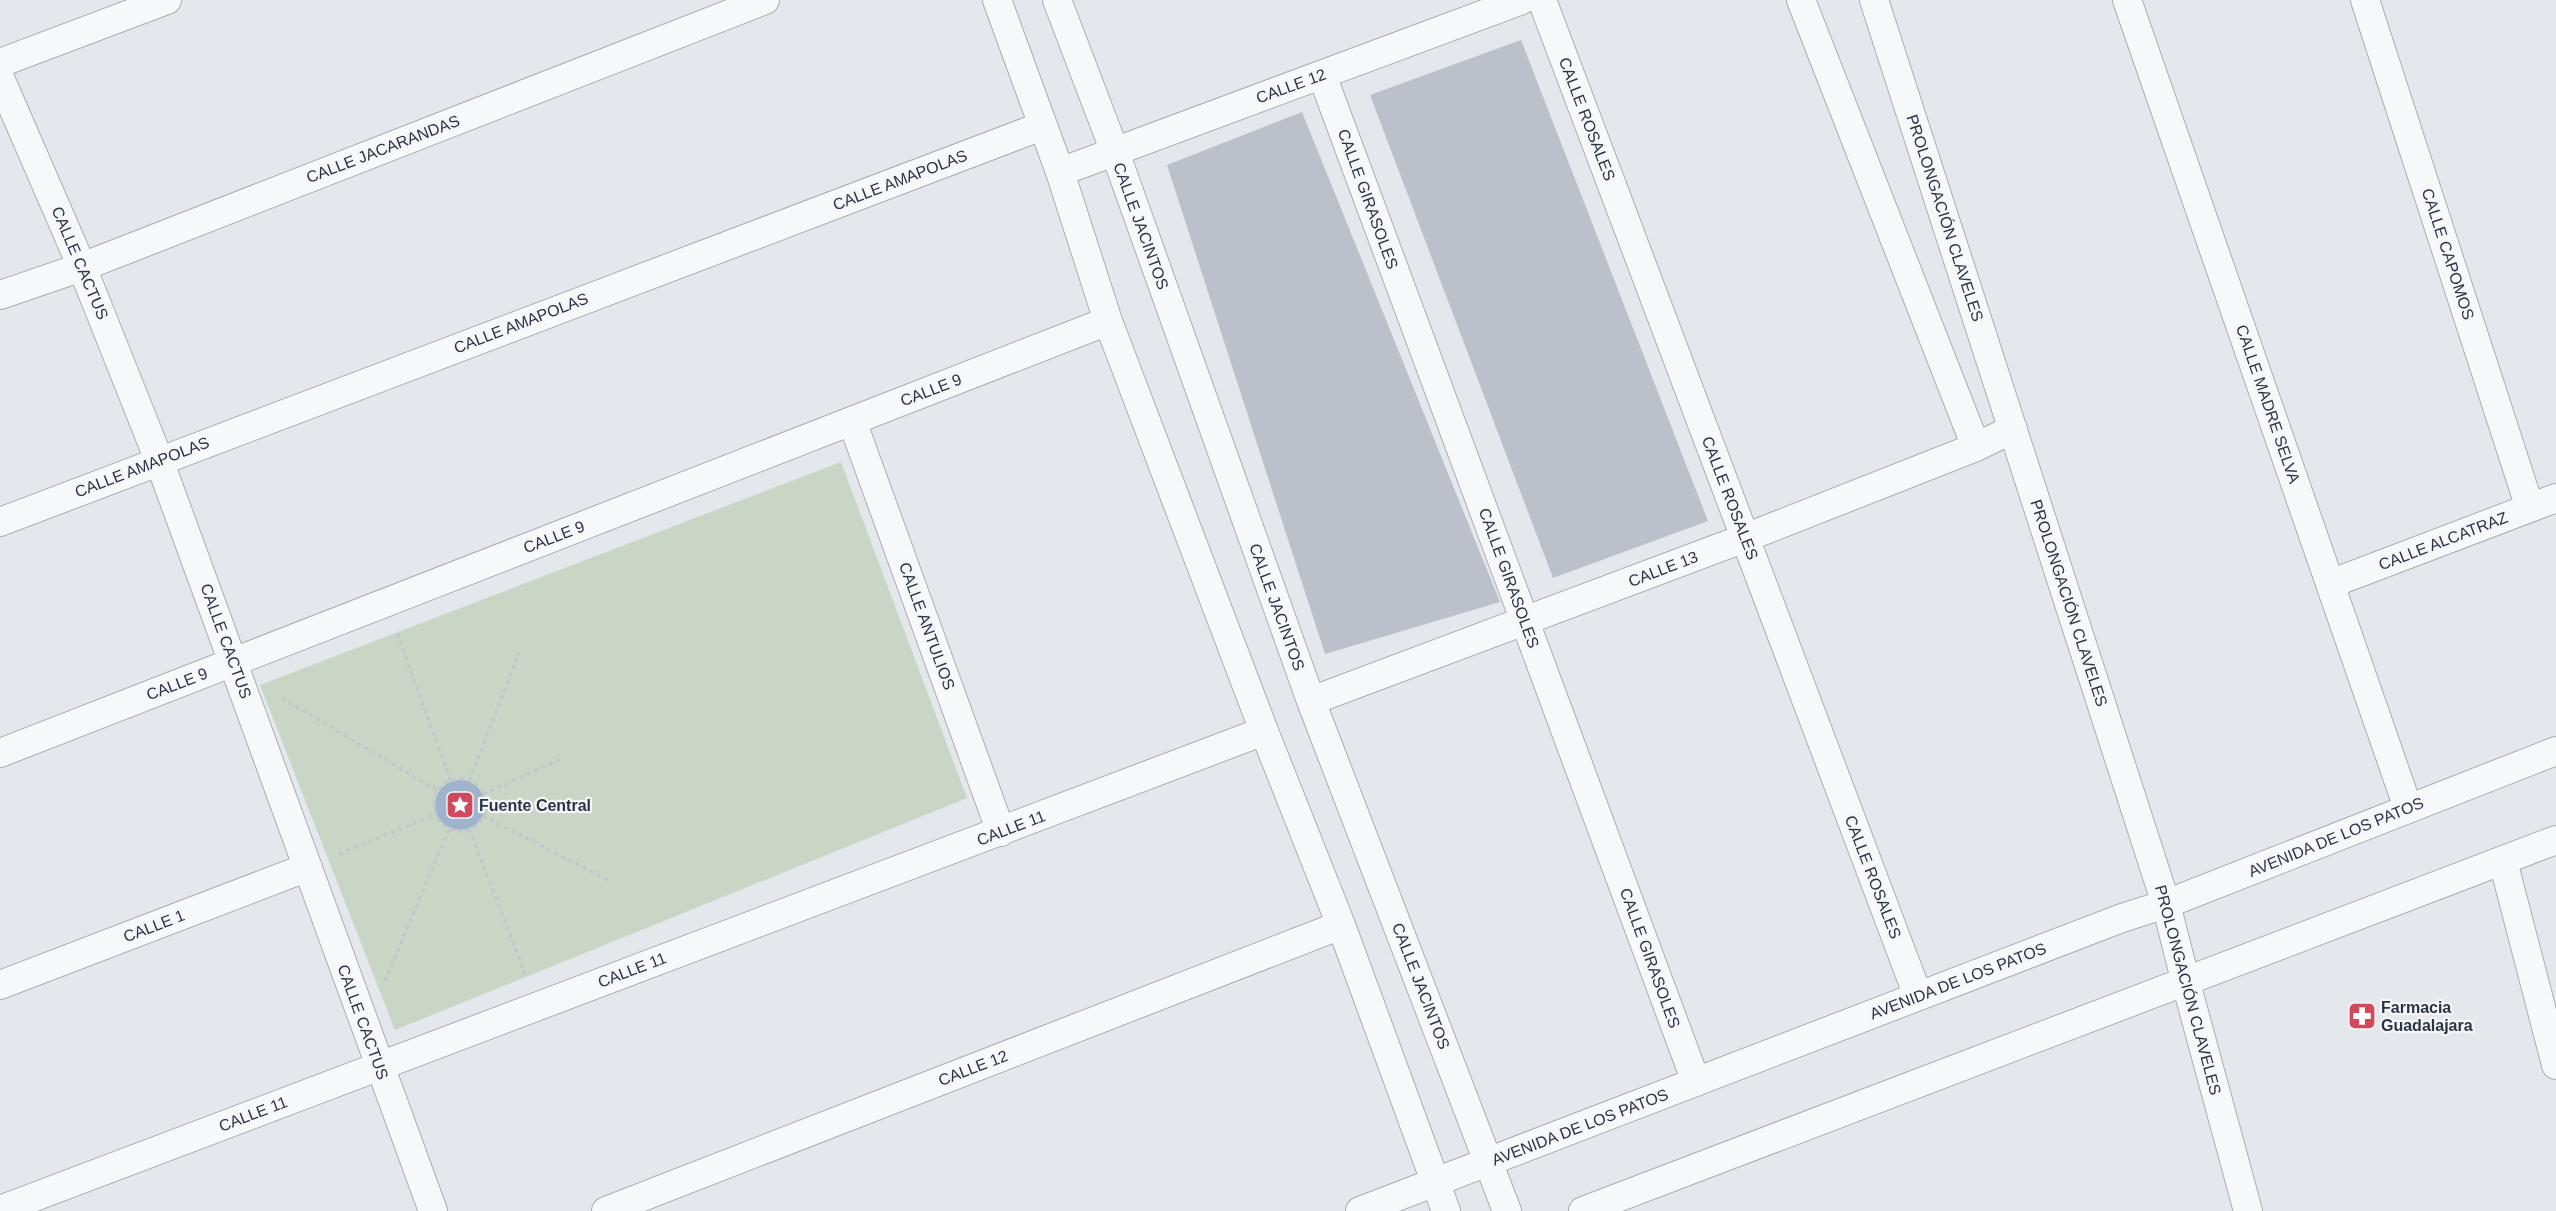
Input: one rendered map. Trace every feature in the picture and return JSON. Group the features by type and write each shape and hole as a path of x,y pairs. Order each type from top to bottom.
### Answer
{"street":[{"path":"0,63 167,0"},
{"name":"CALLE JACARANDAS","path":"0,295 82,266 765,0"},
{"path":"997,0 1060,172 1108,320 1264,731 1340,925 1434,1183 1446,1211"},
{"name":"CALLE JACINTOS","path":"1057,0 1115,152 1311,701 1490,1162 1507,1211"},
{"name":"CALLE 12","path":"1060,172 1522,0"},
{"name":"CALLE ROSALES","path":"1542,0 1918,996"},
{"path":"1800,0 1976,448"},
{"name":"PROLONGACIÓN CLAVELES","path":"1874,0 2166,904 2248,1211"},
{"name":"CALLE MADRE SELVA","path":"2127,0 2408,808"},
{"name":"CALLE CAPOMOS","path":"2365,0 2530,508"},
{"name":"CALLE GIRASOLES","path":"1322,75 1696,1082"},
{"name":"CALLE CACTUS","path":"0,78 82,266 159,460 234,661 378,1066 433,1211"},
{"name":"CALLE AMAPOLAS","path":"0,522 1042,126"},
{"name":"CALLE 9","path":"0,753 1108,320"},
{"name":"CALLE ANTULIOS","path":"852,421 1001,832"},
{"name":"CALLE 13","path":"1311,701 1745,538 1976,448 2013,429"},
{"name":"CALLE ALCATRAZ","path":"2330,584 2556,498"},
{"name":"CALLE 11","path":"0,1210 1264,731"},
{"name":"AVENIDA DE LOS PATOS","path":"1360,1211 2122,918 2166,904 2556,751"},
{"path":"1583,1211 2186,983 2556,840"},
{"path":"2503,860 2556,1065"},
{"name":"CALLE 1","path":"0,985 308,867"},
{"name":"CALLE 12","path":"606,1211 1340,925"}],"path":[{"path":"386,602 451,781"},
{"path":"469,781 519,653"},
{"path":"277,695 438,791"},
{"path":"483,794 561,759"},
{"path":"451,781 469,781 480,788 483,794 486,808 483,816 480,822 463,832 449,829 436,814 435,798 438,791 451,781"},
{"path":"337,855 436,814"},
{"path":"483,816 608,880"},
{"path":"385,983 449,829"},
{"path":"470,829 526,977"}],"green space":[{"path":"841,462 967,798 395,1030 260,685"}],"water":[{"path":"455,780 465,780 478,787 485,800 485,810 478,823 465,830 455,830 446,826 439,819 435,810 435,800 439,791 446,784"}],"building":[{"path":"1521,40 1708,521 1553,578 1370,95"},
{"path":"1302,112 1500,602 1325,654 1167,165"}],"place":[{"name":"Fuente Central","path":"460,805"},
{"name":"Farmacia Guadalajara","path":"2362,1016"}]}
